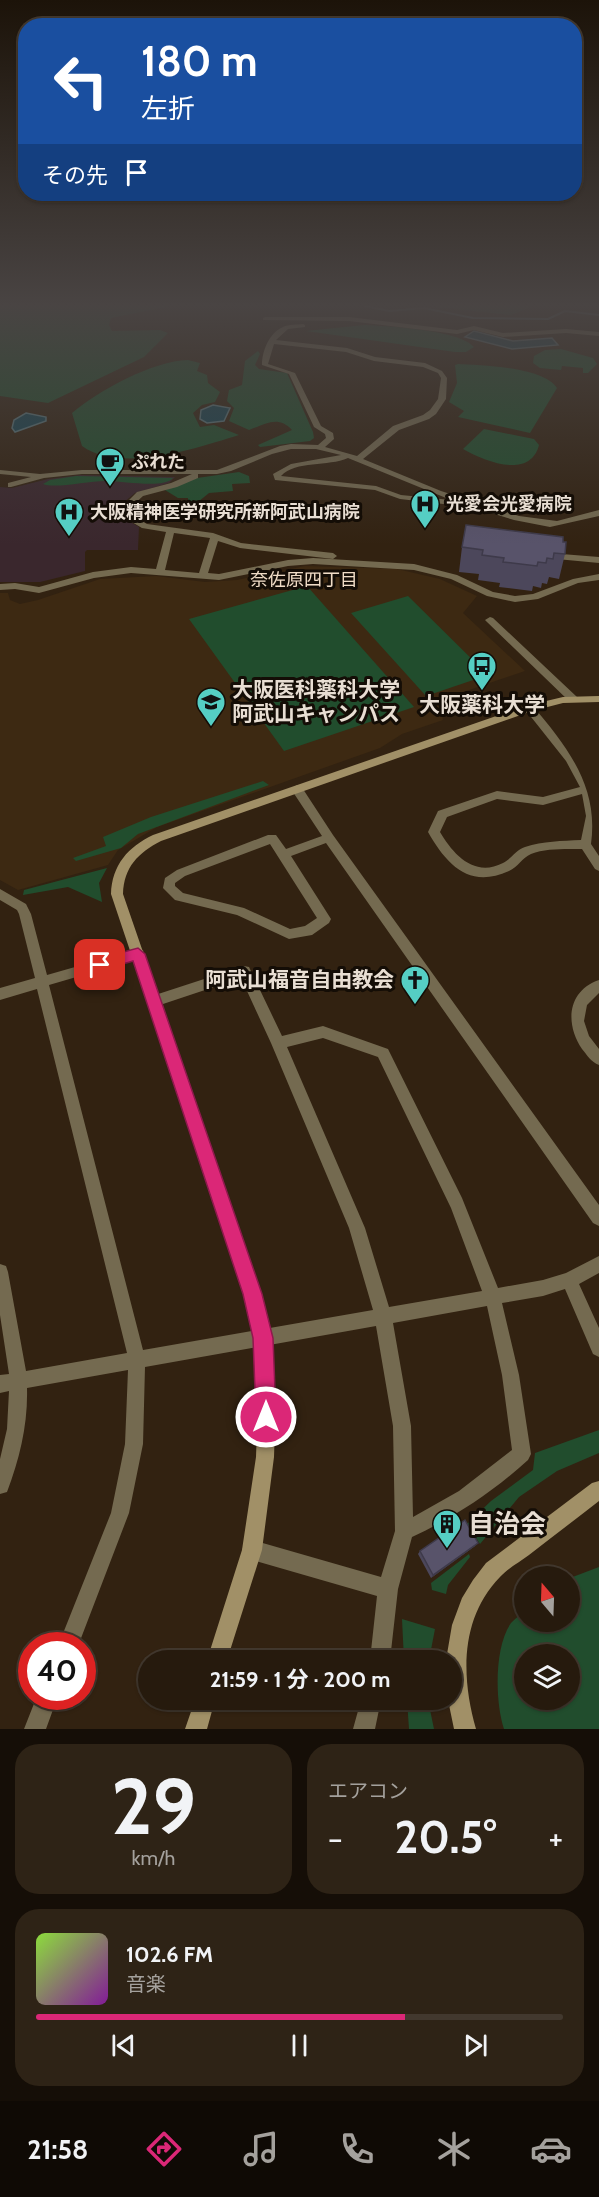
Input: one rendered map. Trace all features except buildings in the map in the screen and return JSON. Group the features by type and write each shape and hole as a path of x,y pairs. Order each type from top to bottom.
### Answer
{"street":[{"path":"297,384 318,427 329,433 330,439 319,448"},
{"path":"358,458 396,428 426,417 433,412 442,399 443,384"},
{"path":"11,485 44,476 94,471 200,474 233,468 277,448 297,446 319,448 358,458 406,480 545,523 564,523 599,513"},
{"path":"348,456 337,461 296,463 277,474 278,478 376,488 400,497 452,503 459,498"},
{"path":"0,472 44,476"},
{"path":"200,474 179,483 140,494 127,506 127,513 135,522 215,537 256,548 328,554 345,562"},
{"path":"160,571 171,530"},
{"path":"202,577 215,537"},
{"path":"535,555 599,560"},
{"path":"0,587 15,586 39,590 102,573 160,571 202,577 231,575 288,563 345,562 414,567 454,578 490,594 515,599 535,597 576,580 599,577"},
{"path":"490,620 573,699"},
{"path":"220,1650 252,1550 265,1457 267,1397 263,1338 253,1294 117,887 121,869 134,852 157,838 529,708 573,699 599,699"},
{"path":"529,708 579,771 587,789 592,818 585,844 599,866"},
{"path":"297,789 328,838 599,1218"},
{"path":"585,844 529,850 517,856 513,863 503,869 489,872 470,871 456,864 434,832 442,814 497,795 543,801 587,789"},
{"path":"272,838 283,854 325,919 302,933 282,933 240,911 178,897 169,888 169,881 181,873 272,838"},
{"path":"283,854 328,838"},
{"path":"0,894 23,909 137,1360 134,1444 120,1513 73,1632"},
{"path":"0,994 138,954"},
{"path":"154,1001 244,971 278,1043 357,1228 383,1316 402,1426 405,1472 404,1531 388,1589 381,1650"},
{"path":"599,986 587,994 577,1008 575,1018 584,1038 599,1059"},
{"path":"278,1043 323,1032 383,1053 470,1231 493,1296 522,1454 485,1487 446,1512 404,1531"},
{"path":"0,1384 493,1296 569,1280 599,1264"},
{"path":"0,1272 20,1381 20,1411 15,1442 0,1485"},
{"path":"569,1280 599,1348"},
{"path":"465,1729 457,1702 456,1659 462,1624 476,1593 494,1570 599,1490"},
{"path":"252,1550 388,1589"},
{"path":"35,1729 42,1710"},
{"path":"196,1729 202,1710"},
{"path":"364,1729 369,1710"}],"shaded area":[{"name":"大阪精神医学研究所新阿武山病院","path":"81,475 175,477 169,483 135,493 123,503 121,512 124,518 139,527 138,550 87,550 85,552 85,571 40,582 0,582 0,487 12,488 48,479"},
{"name":"大阪医科薬科大学 阿武山キャンパス","path":"305,566 397,569 440,579 477,596 463,613 525,671 440,700 443,720 402,734 380,748 157,827 118,850 108,865 18,890 0,880 0,593 8,593 10,600 20,604 100,579 156,576 205,582 237,580"}],"green space":[{"path":"0,384 88,384 48,403 0,396"},
{"path":"116,384 209,384 220,392 215,402 202,405 193,413 200,427 214,425 239,435 159,456 117,458 98,454 82,446 72,413"},
{"path":"292,384 314,438 310,441 260,447 258,445 292,430 282,423 272,422 249,430 229,421 234,408 227,401 229,390 242,385"},
{"path":"457,384 553,384 557,388 530,433 458,417 464,411 449,402"},
{"path":"484,429 534,439 539,445 534,456 517,465 494,462 463,449"},
{"path":"239,472 249,476 250,483 232,484 233,491 209,493 193,506 188,505 188,498 178,498 165,490 197,478"},
{"path":"76,476 173,478 152,484 108,481 43,484 50,480"},
{"path":"307,586 414,707 284,751 189,619"},
{"path":"408,596 488,675 426,696 351,613"},
{"path":"263,781 269,785 138,834 121,848 76,861 73,858 106,846 103,837 151,817"},
{"path":"107,868 99,883 102,902 68,887 23,895 24,890"},
{"path":"599,1430 599,1453 557,1471 519,1497 480,1544 467,1524 491,1501 533,1470 535,1453"},
{"path":"469,1554 470,1557 448,1585 446,1594 432,1590 431,1583"},
{"path":"599,1567 599,1729 504,1729 499,1704 498,1675 501,1646 514,1620 514,1632 580,1632 580,1574"},
{"path":"402,1619 435,1629 431,1650 404,1650"},
{"path":"408,1710 430,1710 434,1729 409,1729"}],"water":[{"path":"213,405 230,408 224,421 207,423 200,419 201,410"},
{"path":"26,413 46,417 46,421 15,432 12,428 14,420"}],"place":[{"name":"ぷれた","path":"110,488"},
{"name":"光愛会光愛病院","path":"425,530"},
{"name":"大阪精神医学研究所新阿武山病院","path":"69,538"},
{"name":"大阪薬科大学","path":"482,692"},
{"name":"大阪医科薬科大学 阿武山キャンパス","path":"211,728"},
{"name":"阿武山福音自由教会","path":"415,1006"},
{"name":"自治会","path":"447,1550"}],"district":[{"name":"奈佐原四丁目","path":"304,580"}],"route":[{"path":"100,965 138,954 253,1294 263,1338 266,1417"}]}
